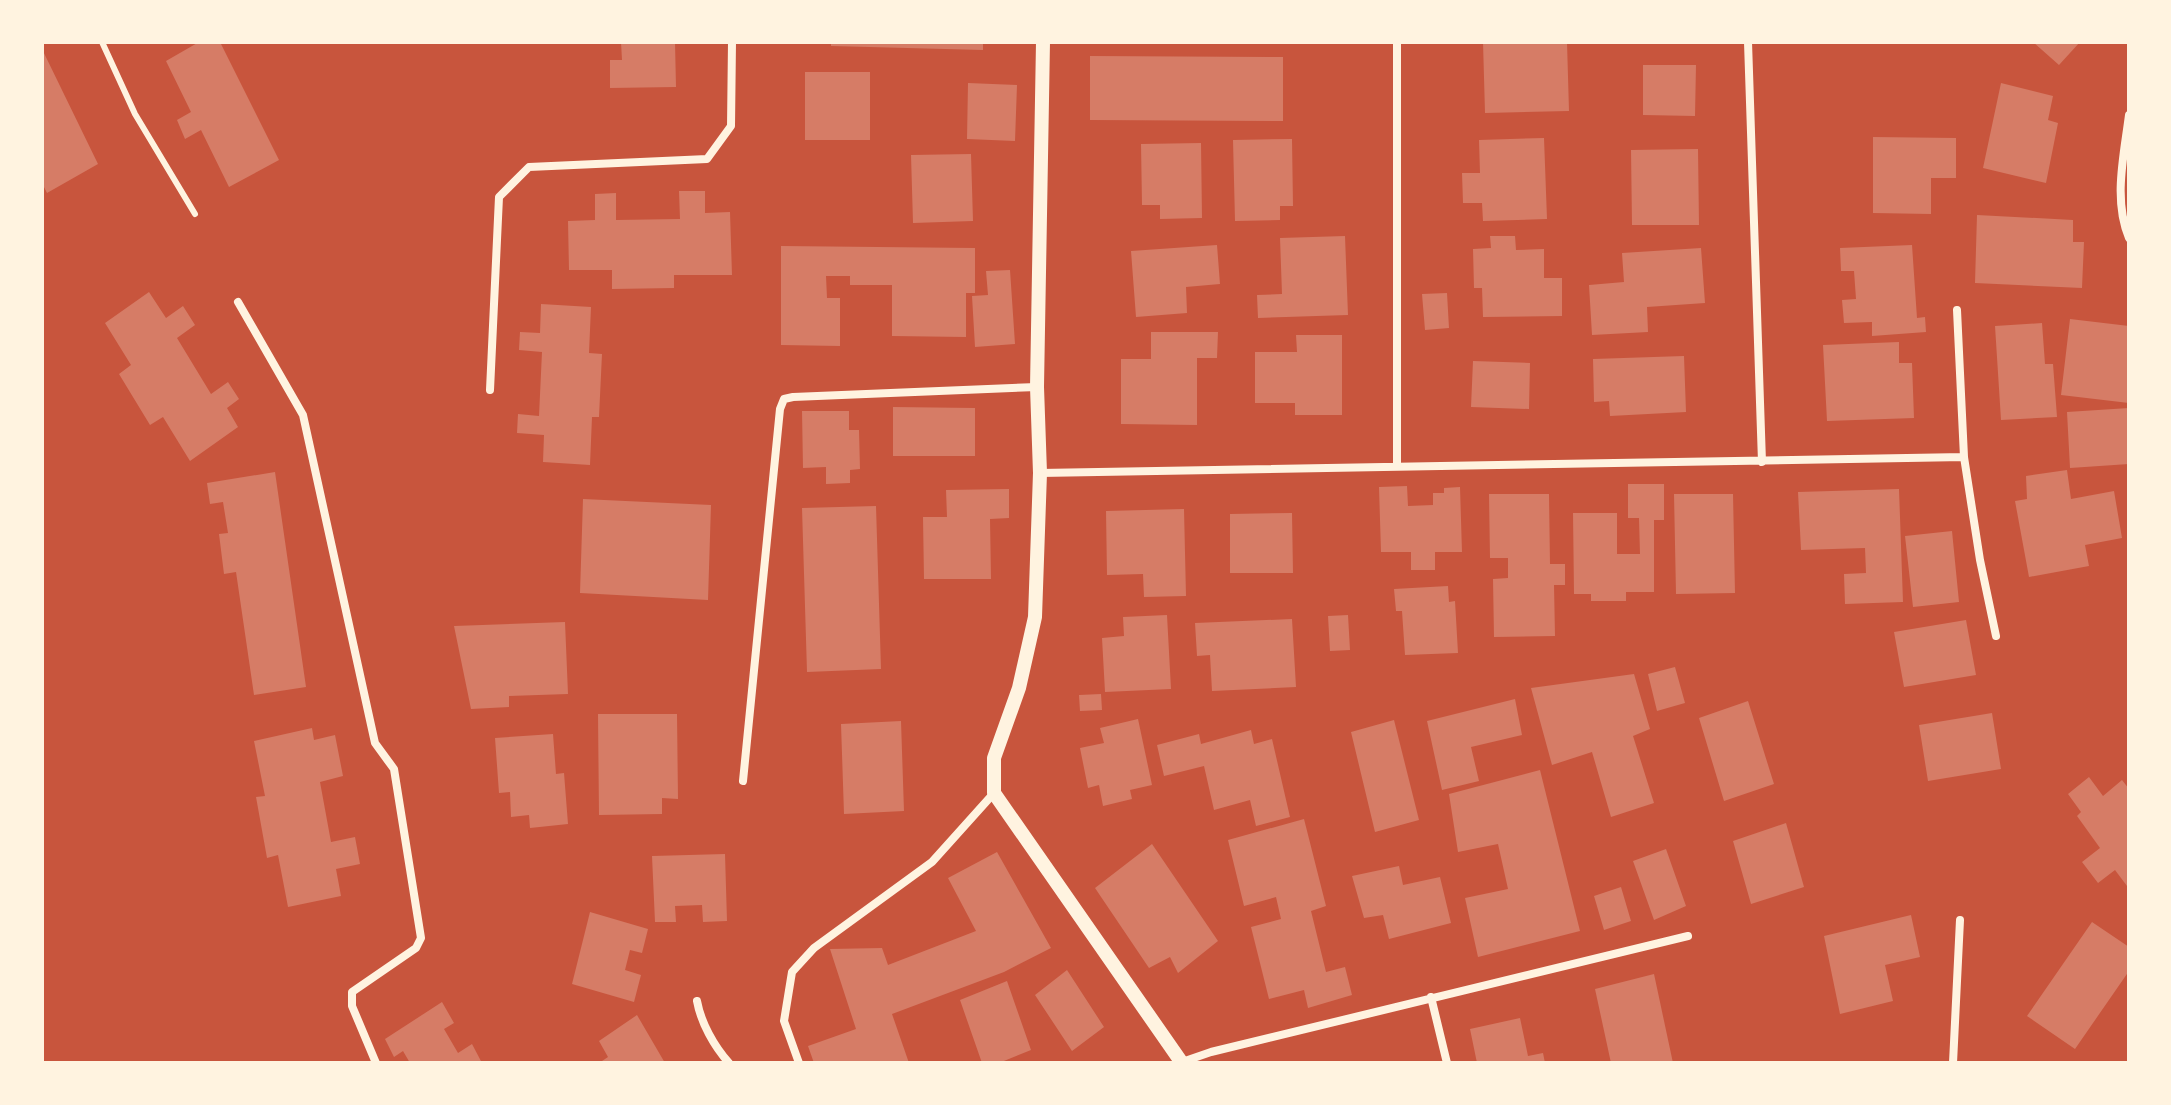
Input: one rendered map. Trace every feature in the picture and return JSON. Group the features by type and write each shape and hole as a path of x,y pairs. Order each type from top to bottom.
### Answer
{"street":[{"path":"490,390 499,197 529,167 707,159 731,126 732,42"},
{"path":"1043,42 1037,387 1040,473 1035,617 1019,688 994,758 994,793 1182,1063 1211,1052 1688,936"},
{"path":"1397,42 1397,466"},
{"path":"1748,42 1762,462"},
{"path":"2129,115 2121,187 2123,224 2129,238"},
{"path":"238,302 303,415 375,743 394,769 421,938 416,948 352,992 352,1006 376,1063"},
{"path":"1957,310 1964,457 1996,636"},
{"path":"743,781 780,409 784,399 1037,387"},
{"path":"1040,473 1964,457"},
{"path":"799,1063 784,1021 792,972 814,948 932,862 994,793"},
{"path":"1953,1063 1960,920"},
{"path":"1431,997 1447,1063"},
{"path":"697,1001 699,1014 719,1052 729,1063"}],"lane":[{"path":"102,42 135,114 195,214"}],"building":[{"path":"199,42 220,42 279,160 229,187 201,130 185,139 177,120 191,112 166,61"},
{"path":"621,42 675,42 676,87 610,88 610,60 622,60"},
{"path":"831,42 983,42 983,50 831,46"},
{"path":"1483,42 1567,42 1569,111 1485,113"},
{"path":"2033,42 2080,42 2059,65"},
{"path":"42,49 98,164 47,193 42,183"},
{"path":"1090,56 1283,57 1283,121 1090,120"},
{"path":"1643,65 1696,65 1695,116 1643,115"},
{"path":"805,72 870,72 870,140 805,140"},
{"path":"968,83 1017,85 1015,141 967,139"},
{"path":"2001,83 2053,96 2048,120 2058,123 2046,183 1983,168"},
{"path":"1873,137 1956,138 1956,178 1931,178 1931,214 1873,213"},
{"path":"1544,138 1547,219 1483,221 1482,203 1463,203 1462,173 1480,173 1479,140"},
{"path":"1292,139 1293,206 1280,206 1280,220 1235,221 1233,140"},
{"path":"1201,143 1202,218 1160,219 1160,205 1142,205 1141,144"},
{"path":"1698,149 1699,225 1632,225 1631,150"},
{"path":"971,154 973,221 913,223 911,155"},
{"path":"679,191 705,191 705,213 730,212 732,275 674,275 674,288 612,289 612,270 569,270 568,221 595,220 595,194 616,193 616,220 680,219"},
{"path":"1977,215 2073,220 2073,242 2084,242 2082,288 1975,283"},
{"path":"1345,236 1348,315 1258,318 1257,295 1282,294 1280,238"},
{"path":"1490,236 1515,236 1516,250 1544,249 1544,278 1562,278 1562,316 1483,317 1482,288 1474,288 1473,249 1491,248"},
{"path":"1217,245 1220,284 1186,287 1187,313 1136,317 1131,251"},
{"path":"1912,245 1917,318 1925,317 1926,332 1872,336 1872,322 1844,323 1842,300 1856,299 1854,271 1841,271 1840,248"},
{"path":"781,246 975,248 975,293 966,293 966,337 892,336 892,285 850,285 850,276 826,276 827,298 840,298 840,346 781,345"},
{"path":"1701,248 1705,303 1647,307 1648,332 1592,335 1589,285 1624,282 1622,253"},
{"path":"1010,270 1015,344 975,347 972,296 988,295 986,271"},
{"path":"149,292 166,318 183,306 195,325 177,338 211,394 228,382 239,399 227,408 238,427 190,461 163,417 150,425 119,374 131,365 105,323"},
{"path":"1447,293 1449,328 1425,330 1422,294"},
{"path":"541,304 591,307 589,353 602,354 599,417 592,417 590,465 543,462 544,435 517,433 518,414 539,416 542,352 519,350 520,332 540,333"},
{"path":"2070,319 2129,326 2129,403 2061,395"},
{"path":"2042,323 2045,364 2053,364 2057,417 2001,420 1995,326"},
{"path":"1151,332 1218,332 1217,358 1197,358 1197,425 1121,424 1121,359 1151,359"},
{"path":"1296,335 1342,335 1342,415 1295,415 1295,403 1255,403 1255,352 1297,352"},
{"path":"1899,342 1899,363 1912,363 1914,418 1827,421 1823,345"},
{"path":"1684,356 1686,412 1610,416 1609,401 1594,402 1593,359"},
{"path":"1473,361 1530,363 1529,409 1471,407"},
{"path":"893,407 975,408 975,456 893,456"},
{"path":"2129,408 2129,464 2070,468 2067,412"},
{"path":"802,411 849,411 849,430 859,430 860,469 850,470 850,483 826,484 826,467 803,468"},
{"path":"2067,470 2071,499 2114,491 2122,538 2085,545 2089,566 2029,577 2015,501 2027,499 2026,476"},
{"path":"275,472 306,687 254,695 236,572 224,574 219,534 228,533 223,502 210,504 207,483"},
{"path":"1628,484 1664,484 1664,520 1654,520 1654,592 1626,592 1626,601 1591,601 1591,594 1574,594 1573,513 1617,513 1617,554 1640,554 1639,518 1628,518"},
{"path":"1407,486 1408,506 1433,505 1433,493 1444,493 1444,488 1460,487 1462,552 1435,552 1435,570 1411,570 1411,552 1381,552 1379,487"},
{"path":"1009,489 1009,518 990,519 991,579 924,579 923,517 947,517 946,490"},
{"path":"1899,489 1903,602 1845,604 1844,574 1866,573 1865,548 1801,550 1798,492"},
{"path":"1489,494 1549,494 1550,564 1565,564 1565,585 1554,585 1555,636 1494,637 1493,579 1508,578 1508,558 1490,558"},
{"path":"1674,494 1733,494 1735,593 1676,594"},
{"path":"583,499 711,505 708,600 580,593"},
{"path":"876,506 881,669 807,672 802,508"},
{"path":"1184,509 1186,596 1144,597 1143,574 1107,575 1106,511"},
{"path":"1292,513 1293,573 1230,573 1230,514"},
{"path":"1952,531 1959,602 1913,607 1905,536"},
{"path":"1448,586 1449,602 1455,601 1458,653 1405,655 1402,611 1396,611 1394,589"},
{"path":"1167,615 1171,689 1105,692 1102,638 1124,636 1123,617"},
{"path":"1348,615 1350,650 1330,651 1328,616"},
{"path":"1292,619 1296,687 1212,691 1210,655 1197,656 1195,623"},
{"path":"1966,620 1976,675 1904,687 1894,632"},
{"path":"565,622 568,694 509,696 509,707 471,709 454,626"},
{"path":"1675,667 1685,703 1657,711 1648,674"},
{"path":"1634,674 1650,729 1633,736 1654,803 1611,817 1592,752 1552,765 1531,688"},
{"path":"1101,694 1102,710 1080,711 1079,695"},
{"path":"1515,699 1522,735 1471,747 1479,781 1442,790 1427,721"},
{"path":"1748,701 1774,784 1724,801 1699,718"},
{"path":"1992,713 2001,769 1928,781 1919,725"},
{"path":"598,714 677,714 678,799 662,798 662,814 599,815"},
{"path":"1138,719 1152,785 1130,790 1132,799 1103,806 1099,785 1088,788 1080,748 1104,743 1100,728"},
{"path":"1394,720 1419,820 1375,832 1351,732"},
{"path":"901,721 904,811 844,814 841,724"},
{"path":"312,728 314,740 335,735 343,776 320,782 331,842 355,837 360,864 336,869 341,896 288,907 278,855 267,858 256,797 265,796 254,741"},
{"path":"1251,730 1254,744 1272,739 1290,817 1256,826 1250,800 1214,810 1204,766 1164,776 1157,745 1199,734 1201,744"},
{"path":"553,734 556,774 564,773 568,824 530,828 529,815 511,817 510,792 499,793 495,738"},
{"path":"1540,770 1580,931 1478,957 1465,898 1508,889 1498,844 1458,852 1449,794"},
{"path":"2089,777 2103,796 2122,780 2129,789 2127,886 2115,870 2098,883 2082,862 2100,848 2077,816 2081,812 2068,794"},
{"path":"1304,819 1326,906 1311,911 1326,972 1345,967 1352,995 1308,1008 1304,990 1269,999 1251,927 1281,919 1276,897 1244,906 1228,840"},
{"path":"1786,823 1804,887 1751,904 1733,841"},
{"path":"1152,844 1218,941 1178,973 1170,957 1149,968 1095,888"},
{"path":"1666,849 1686,906 1654,920 1633,861"},
{"path":"997,852 1051,948 1004,972 892,1014 909,1063 814,1063 808,1046 856,1029 830,949 882,948 888,965 976,931 948,878"},
{"path":"725,854 727,921 703,922 702,905 675,906 676,922 655,922 652,856"},
{"path":"1399,866 1403,885 1440,877 1451,923 1389,939 1383,915 1364,918 1352,876"},
{"path":"1621,887 1631,921 1604,930 1594,896"},
{"path":"590,912 648,929 642,953 630,950 625,970 641,975 634,1002 572,984"},
{"path":"1911,915 1920,957 1885,965 1893,1001 1840,1014 1824,936"},
{"path":"2092,922 2129,947 2129,971 2075,1049 2027,1016"},
{"path":"1067,970 1104,1027 1072,1051 1035,995"},
{"path":"1654,974 1673,1063 1611,1063 1595,989"},
{"path":"1007,981 1031,1050 999,1063 982,1063 960,1000"},
{"path":"442,1002 454,1023 444,1029 458,1053 472,1044 482,1063 410,1063 403,1051 394,1057 385,1039"},
{"path":"637,1015 665,1063 599,1063 608,1057 599,1041"},
{"path":"1520,1018 1528,1056 1543,1053 1545,1063 1477,1063 1470,1029"}]}
